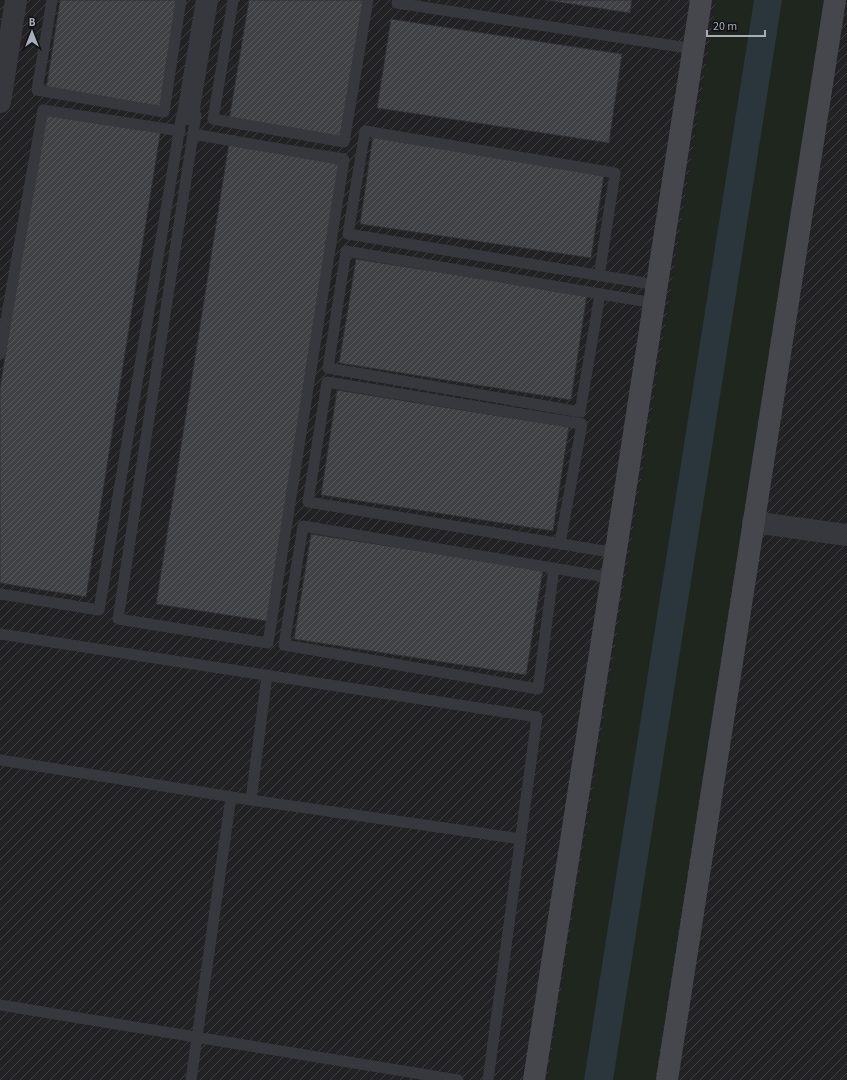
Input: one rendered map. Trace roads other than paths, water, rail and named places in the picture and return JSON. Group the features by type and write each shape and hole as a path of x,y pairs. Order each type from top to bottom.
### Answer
{"main road":[{"path":"534,1080 702,0"},
{"path":"667,1080 753,522 836,0"}],"street":[{"path":"0,102 16,0"},
{"path":"187,126 207,0"},
{"path":"753,522 847,534"}],"lane":[{"path":"52,0 37,90 164,112 181,0"},
{"path":"234,0 213,119 344,142 368,0"},
{"path":"397,3 694,49"},
{"path":"0,354 43,110 187,126 344,160 268,643 118,619 187,126"},
{"path":"0,594 99,610 187,126"},
{"path":"599,276 614,173 365,131 348,234 599,276 656,294"},
{"path":"600,294 580,412 328,368 346,251 600,294 656,294"},
{"path":"560,543 582,424 328,382 308,502 616,553"},
{"path":"554,568 538,689 284,645 303,526 554,568 612,578"},
{"path":"0,634 537,717 488,1080"},
{"path":"251,800 267,675"},
{"path":"0,760 231,797 521,839"},
{"path":"191,1080 231,797"},
{"path":"0,1005 442,1079 458,1080"}]}
